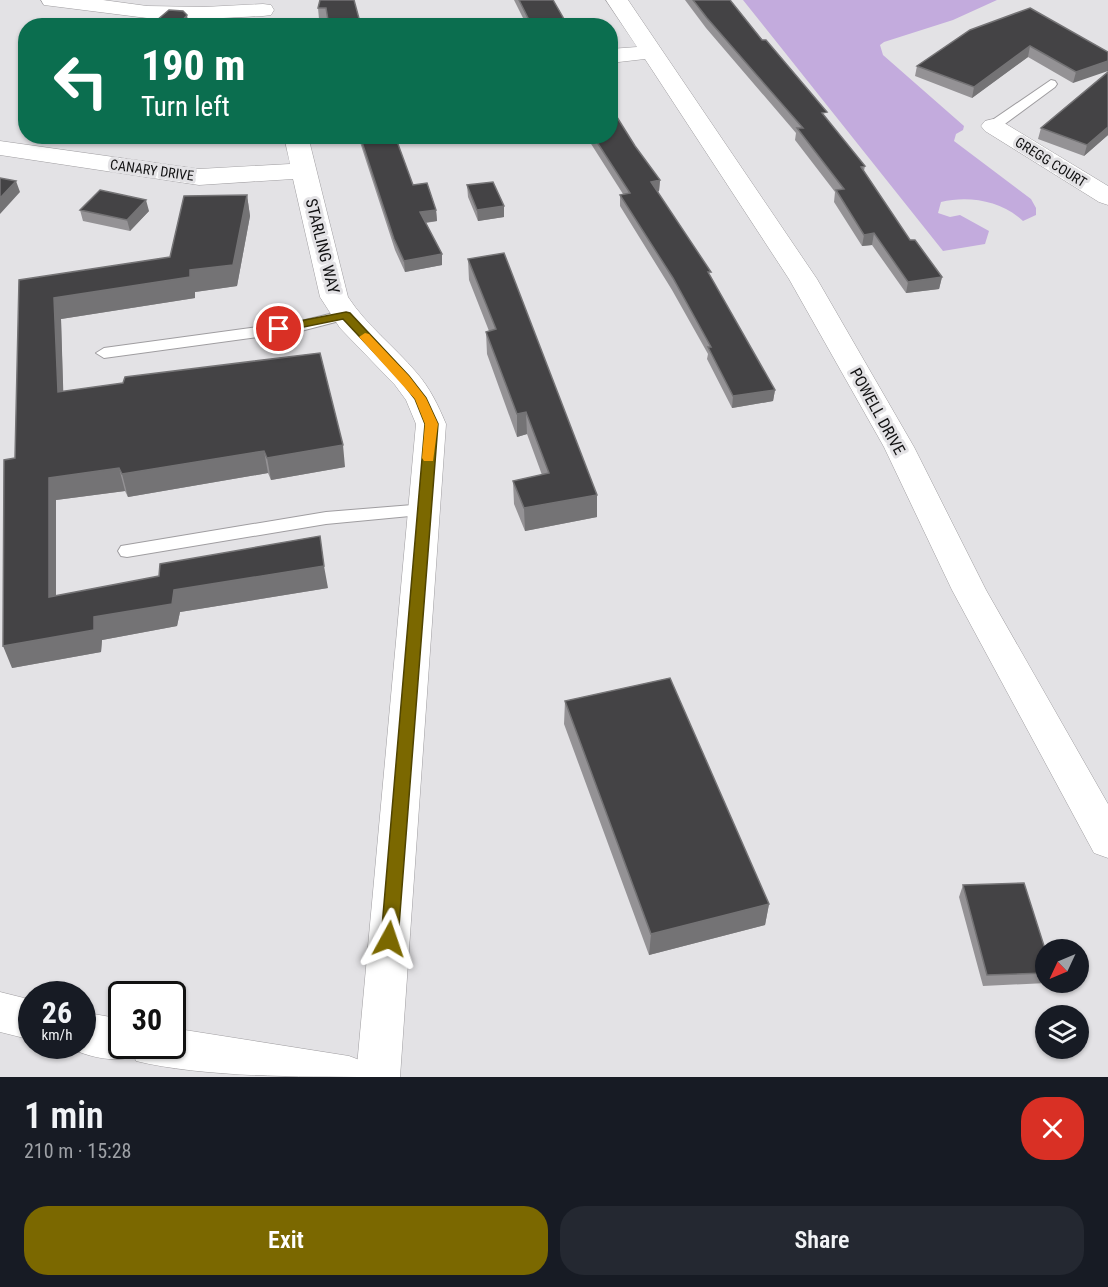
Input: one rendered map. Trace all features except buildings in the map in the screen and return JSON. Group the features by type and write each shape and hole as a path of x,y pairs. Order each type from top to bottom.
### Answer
{"street":[{"path":"52,0 147,12 265,12"},
{"name":"POWELL DRIVE","path":"617,0 808,289 899,447 969,590 1108,841"},
{"path":"618,56 651,51"},
{"name":"GREGG COURT","path":"993,126 1108,197"},
{"name":"STARLING WAY","path":"298,144 334,297 346,315 405,378 420,398 431,424 378,1077"},
{"name":"CANARY DRIVE","path":"0,147 199,177 304,170"},
{"path":"0,1012 18,1016"},
{"path":"186,1051 349,1077"}],"lane":[{"path":"993,126 1051,84"},
{"path":"104,353 301,326 346,315"},
{"path":"127,551 326,518 424,510"}],"shaded area":[{"path":"743,0 997,0 953,20 880,45 883,55 964,126 963,130 956,134 954,141 1031,199 1036,208 1036,215 1023,221 1015,214 985,201 963,199 941,202 938,213 950,217 960,215 989,231 985,244 943,251"}],"slow traffic":[{"path":"365,337 405,378 420,398 431,424 429,458"}],"route":[{"path":"279,329 346,315 350,322 405,378 420,398 431,424 389,939"}]}
